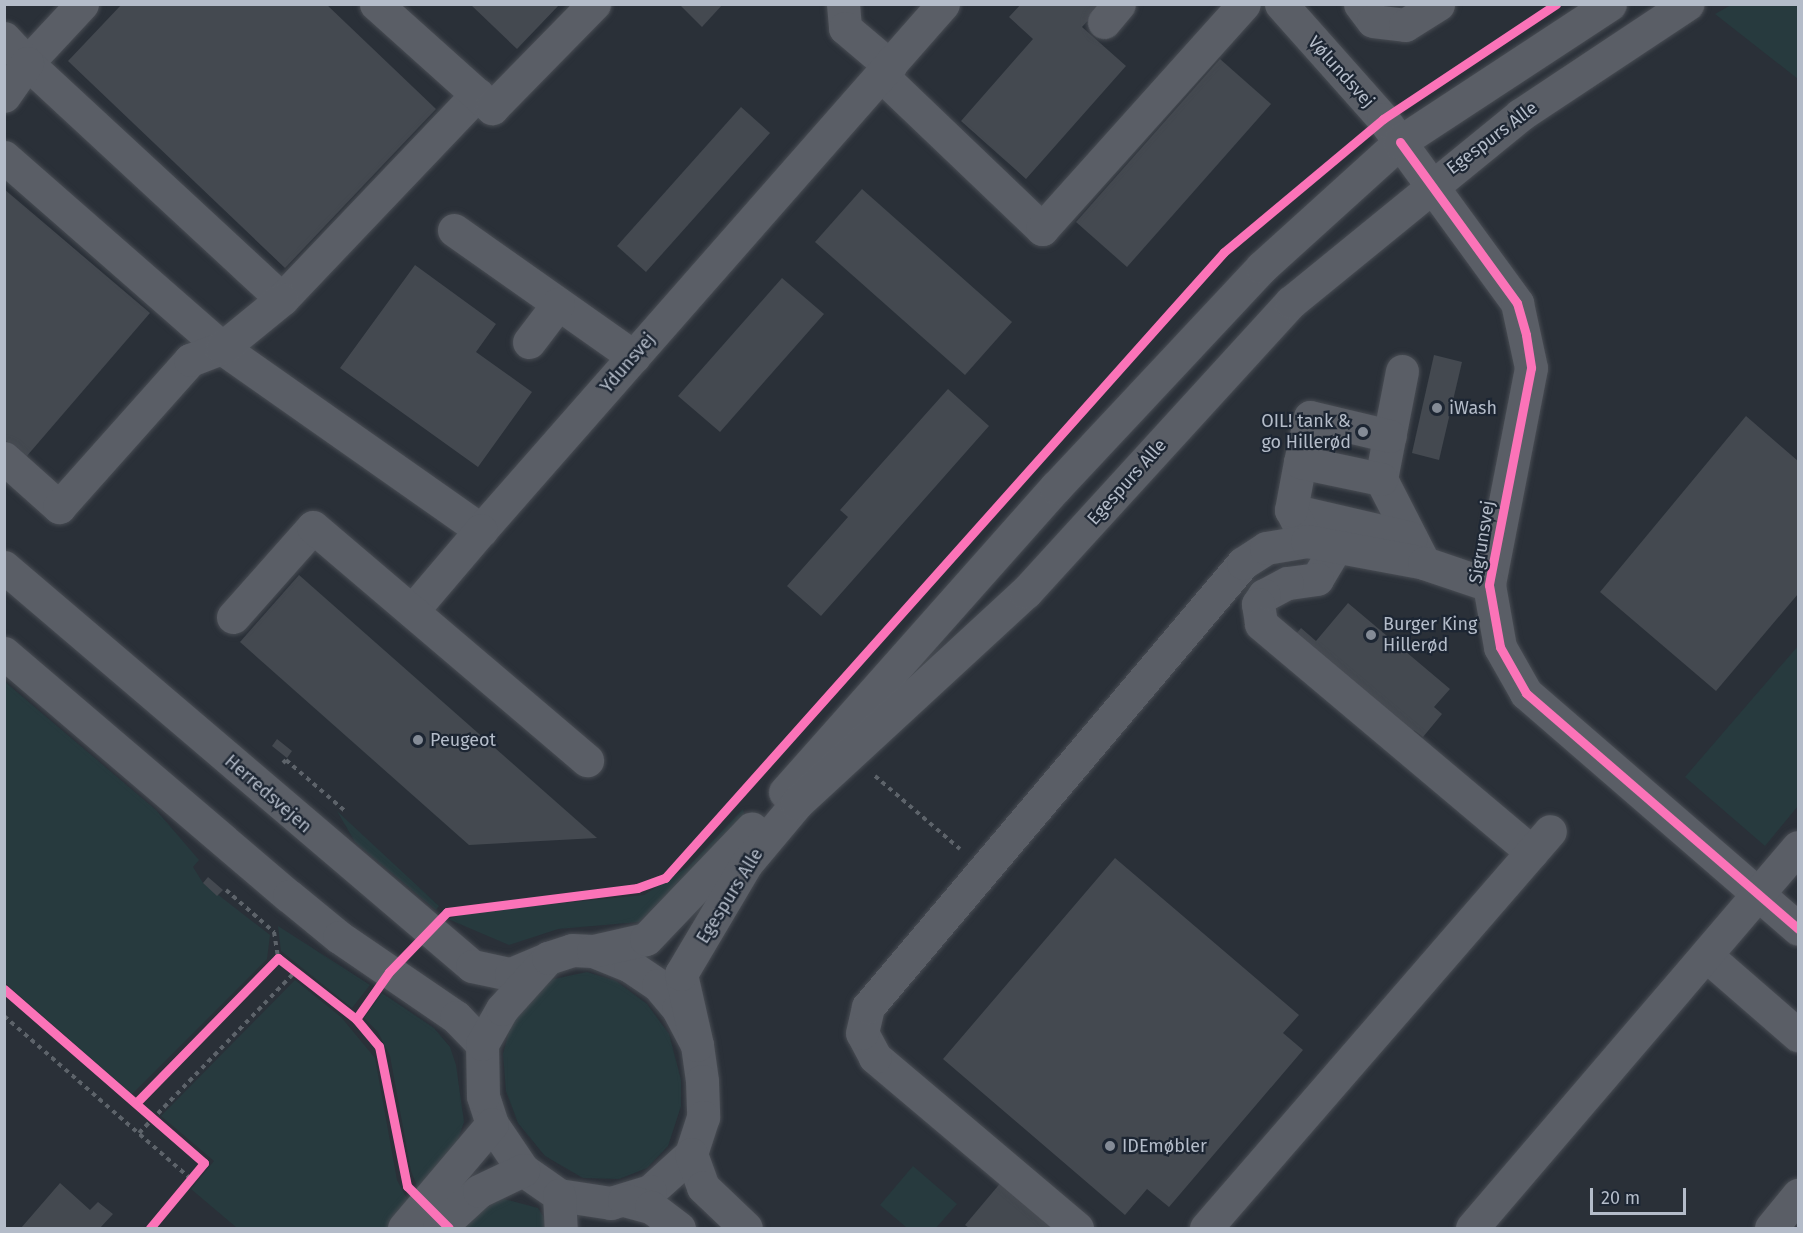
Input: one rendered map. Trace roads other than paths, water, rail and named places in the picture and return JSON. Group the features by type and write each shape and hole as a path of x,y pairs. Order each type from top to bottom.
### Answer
{"street":[{"path":"4,96 27,63 82,4"},
{"path":"376,4 492,108 594,4"},
{"path":"843,4 845,27 885,71 1042,229 1244,4"},
{"name":"Ydunsvej","path":"412,611 943,4"},
{"name":"Vølundsvej","path":"1281,4 1400,142"},
{"path":"1360,4 1373,21 1406,25 1438,4"},
{"name":"Egespurs Alle","path":"548,958 572,950 593,951 646,939 1262,267 1400,142 1610,4"},
{"name":"Egespurs Alle","path":"691,1154 703,1117 697,1045 681,974 746,864 797,803 1026,592 1291,302 1431,184 1520,115 1687,4"},
{"path":"4,38 27,63 282,299"},
{"path":"4,458 59,507 190,360 222,348 282,299 477,94"},
{"name":"Sigrunsvej","path":"1400,142 1517,303 1526,335 1531,368 1489,585 1500,647 1526,693 1798,929"},
{"path":"4,157 222,348 481,530"},
{"path":"454,230 634,357"},
{"path":"529,342 558,303"},
{"path":"1402,371 1381,479 1417,550"},
{"path":"1291,510 1310,417 1390,436"},
{"path":"1300,462 1381,479"},
{"path":"1291,510 1417,550 1489,585"},
{"path":"1291,510 1322,544"},
{"path":"233,617 314,527 587,760"},
{"path":"1077,1228 875,1057 862,1033 868,1007 1243,563 1266,548 1322,544 1417,550"},
{"path":"1206,1228 1541,842 1261,624 1258,604 1264,595 1287,583 1317,579 1322,544"},
{"name":"Herredsvejen","path":"4,567 472,966 496,975 511,974 548,958"},
{"path":"4,653 289,897 339,937 456,1017 482,1044"},
{"path":"1472,1228 1798,847"},
{"path":"593,951 630,966 658,985 678,1009 697,1045"},
{"path":"1707,956 1798,1035"},
{"path":"548,958 517,987 482,1044 483,1096 492,1124 523,1170 559,1195 613,1211 651,1207 679,1228"},
{"path":"404,1228 492,1124"},
{"path":"613,1211 650,1191 691,1154 703,1187 746,1228"},
{"path":"439,1228 479,1191 523,1170"},
{"path":"559,1195 561,1228"},
{"path":"1771,1228 1798,1195"}],"place":[{"name":"iWash","path":"1437,408"},
{"name":"OIL! tank & go Hillerød","path":"1363,432"},
{"name":"Burger King Hillerød","path":"1371,635"},
{"name":"Peugeot","path":"418,740"},
{"name":"IDEmøbler","path":"1110,1146"}]}
